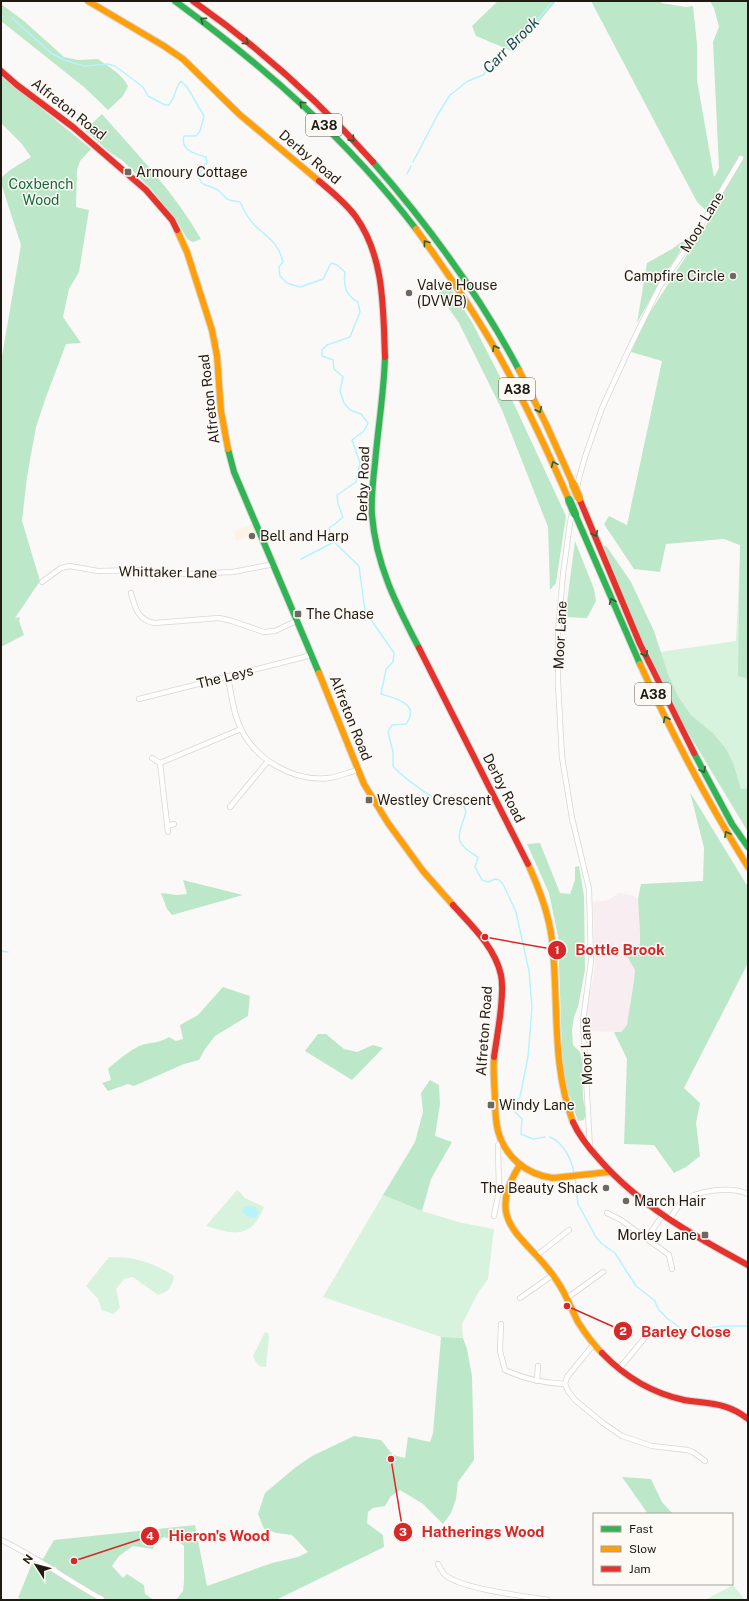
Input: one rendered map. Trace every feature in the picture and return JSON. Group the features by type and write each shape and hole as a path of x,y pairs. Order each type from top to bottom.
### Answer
{"main road":[{"name":"Derby Road","path":"88,1 183,58 239,114 339,198 358,220 369,239 378,267 385,329 385,359 373,480 372,514 383,572 394,600 531,871 540,895 552,940 557,1025 563,1088 572,1119 580,1134 608,1172"},
{"name":"A38","path":"175,1 203,21 278,81 330,130 365,168 410,222 449,274 493,344 534,421 641,669 709,803 748,867"},
{"name":"A38","path":"193,1 279,68 336,121 418,215 460,272 517,365 540,411 573,484 640,644 685,737 732,824 748,847"},
{"name":"Alfreton Road","path":"1,71 17,85 73,127 146,190 172,220 187,252 212,330 217,356 221,411 231,464 298,620 364,784 388,822 423,871 488,946 499,966 502,990 493,1068 496,1119 502,1141 513,1159 527,1170 537,1175 553,1178 608,1172"},
{"path":"520,1165 508,1185 505,1201 510,1225 553,1275 579,1324 594,1344 620,1369 640,1384 659,1393 687,1400 722,1404 736,1410 748,1419"},
{"path":"608,1172 631,1192 666,1218 696,1237 748,1265"}],"street":[{"name":"Moor Lane","path":"590,1149 583,1021 592,961 589,889 572,818 562,756 558,683 558,633 563,574 570,523 585,457 602,408 630,347 660,286 691,242 741,158"},
{"name":"Whittaker Lane","path":"42,582 62,568 70,566 98,571 141,570 187,574 233,572 274,564"},
{"path":"130,593 136,612 139,616 148,622 154,623 219,618 264,632 275,631 298,620"},
{"name":"The Leys","path":"139,699 312,655"},
{"path":"228,676 236,717 241,729 252,746 268,761 281,769 312,778 330,778 358,770"},
{"path":"160,763 241,729"},
{"path":"152,758 160,763"},
{"path":"230,807 268,761"},
{"path":"160,763 168,832"},
{"path":"167,826 174,824"},
{"path":"494,1216 499,1192 498,1145 502,1141"},
{"path":"647,1238 680,1204 696,1195 724,1190 743,1191 748,1194"},
{"path":"607,1213 621,1220 669,1255 672,1269"},
{"path":"536,1256 569,1230"},
{"path":"566,1298 603,1272"},
{"path":"520,1298 553,1275"},
{"path":"501,1324 500,1351 505,1370 520,1378 565,1384"},
{"path":"620,1369 648,1334"},
{"path":"594,1344 570,1372 565,1384 575,1400 603,1423 622,1436 652,1446 687,1450 705,1460"},
{"path":"537,1381 538,1366"},
{"path":"1,1540 26,1552 76,1585 102,1599"},
{"path":"438,1564 443,1574 452,1580 491,1590 548,1600"}],"shaded area":[{"path":"252,524 256,534 236,541 234,531"},
{"path":"619,893 631,895 638,899 640,944 636,948 627,949 627,956 635,970 627,1025 621,1032 586,1031 585,1019 595,968 593,902 608,900"}],"green space":[{"path":"498,1 556,1 514,52 476,36 472,26"},
{"path":"591,1 662,1 661,3 686,7 693,6 697,44 697,80 714,177 719,168 713,42 719,27 714,8 710,1 748,1 748,679 738,676 740,545 724,539 666,544 660,572 634,569 604,524 609,516 627,525 662,361 631,352 647,317 712,216 697,202"},
{"path":"1,4 24,21 64,57 78,60 98,59 115,71 128,86 123,96 108,110 84,87 1,21"},
{"name":"Coxbench Wood","path":"1,75 91,149 80,161 77,170 76,207 89,210 79,272 69,289 63,317 81,343 66,344 36,427 27,477 22,521 40,581 15,618 20,617 19,621 24,635 1,647 1,362 21,245 1,183 1,178 10,170 31,157 21,143 1,123"},
{"path":"102,114 167,190 191,222 201,239 193,242 187,239 179,224 151,189 123,161 108,151 85,130"},
{"path":"690,236 658,285 637,323 647,263 672,249"},
{"path":"450,287 473,324 514,404 566,516 556,583 550,590 548,527 502,410 459,323 438,293"},
{"path":"741,537 748,540 748,788 741,789 734,765 713,733 691,715 678,696 660,652 736,641"},
{"path":"575,541 594,589 596,601 587,618 565,617"},
{"path":"603,545 607,547 631,582 654,631 668,674 678,696 691,715 713,733 726,749 734,765 741,789 748,788 748,832 686,729 648,654"},
{"path":"690,792 748,887 748,963 684,1088 700,1103 696,1123 700,1156 686,1167 674,1173 654,1145 624,1144 627,1059 614,1032 621,1032 627,1025 635,970 627,956 627,949 636,948 640,944 638,899 641,884 703,881 704,848"},
{"path":"540,843 560,893 570,894 575,880 575,867 579,866 584,896 585,970 572,1030 573,1045 580,1052 582,1061 583,1098 586,1113 584,1120 578,1121 565,1083 562,1050 558,936 549,893 527,844"},
{"path":"183,880 243,895 172,915 167,909 161,893 177,895 187,894"},
{"path":"223,987 250,996 248,1016 215,1036 199,1060 184,1064 134,1086 128,1084 108,1091 102,1083 111,1080 108,1069 111,1066 138,1046 169,1037 176,1041 183,1039 180,1025 198,1015"},
{"path":"318,1034 326,1034 344,1049 357,1052 373,1045 383,1048 352,1080 305,1051"},
{"path":"430,1080 439,1085 440,1104 435,1136 452,1142 431,1179 422,1211 383,1195 415,1142 423,1112 421,1093"},
{"path":"237,1190 245,1198 264,1207 254,1225 241,1232 225,1231 206,1226"},
{"path":"383,1195 422,1211 462,1223 494,1229 488,1279 478,1293 462,1324 463,1338 441,1337 323,1297"},
{"path":"109,1257 136,1259 158,1267 174,1276 171,1286 167,1291 158,1295 133,1277 124,1279 116,1289 120,1308 113,1314 102,1310 98,1299 86,1286"},
{"path":"265,1332 268,1333 269,1337 266,1367 258,1364 253,1356"},
{"path":"441,1337 463,1338 467,1349 472,1376 474,1460 458,1482 456,1499 451,1513 443,1524 423,1504 400,1490 391,1496 385,1506 373,1508 368,1512 367,1523 383,1535 384,1547 276,1600 176,1600 183,1591 184,1546 178,1541 163,1537 157,1544 155,1544 153,1549 133,1546 119,1556 112,1566 123,1578 127,1574 144,1585 145,1594 154,1600 25,1600 18,1598 35,1556 43,1559 54,1540 195,1525 207,1586 272,1563 298,1557 308,1552 292,1535 264,1529 258,1514 265,1493 296,1467 312,1456 354,1436 381,1440 393,1455 405,1458 408,1437 430,1442 433,1433"},
{"path":"622,1477 651,1479 662,1502 672,1513 647,1513"},
{"path":"733,1585 745,1600 705,1600"}],"water":[{"path":"245,1206 255,1207 259,1213 255,1218 247,1216 242,1211"}],"waterway":[{"name":"Carr Brook","path":"413,162 438,114 450,95 468,81 483,75 501,53 539,18 553,1"},
{"path":"12,18 51,53 64,60 84,66 108,64 115,66 143,87 148,96 165,105 169,105 181,81 187,87 204,116 200,131 196,136 184,136 183,141 184,145 190,151 206,157 207,163 202,167 200,174 202,184 218,190 227,199 240,202 251,221 270,238 277,248 283,262 279,267 280,276 287,283 300,287 323,279 331,263 337,265 345,272 344,282 346,290 348,294 358,302 360,312 350,337 327,345 322,350 322,356 333,360 334,369 343,377 340,391 344,403 350,410 361,414 368,423 364,431 352,440 360,463 356,482 337,495 338,504 343,517 329,528 334,542 359,566 365,611 394,653 393,662 386,669 381,694 399,700 404,703 410,711 410,717 406,724 392,725 388,732 393,752 393,766 410,782 442,802 447,804 463,804 466,812 460,833 460,842 469,852 478,857 475,867 482,880 488,882 495,879 499,880 503,884 516,912 529,971 532,1007 528,1057 520,1097 511,1108 522,1119 521,1134 533,1139 545,1137"},
{"name":"Carr Brook","path":"407,174 411,166"},
{"path":"301,559 334,542"},
{"path":"1,951 8,952"},
{"path":"550,1137 559,1143 566,1152 574,1174"},
{"path":"575,1178 578,1204 596,1237 602,1244 615,1253 636,1286 654,1300 659,1310 668,1319 686,1332 698,1333 709,1328 722,1326 748,1326"}],"traffic: fast":[{"path":"175,1 241,52 304,106 362,165 390,196 416,229"},
{"path":"373,162 414,211 452,262 487,314 519,370"},
{"path":"385,357 373,482 372,515 374,533 388,584 419,648"},
{"path":"228,449 234,472 319,673"},
{"path":"569,500 575,514"},
{"path":"575,514 640,664"},
{"path":"694,753 732,824 748,847"}],"traffic: slow":[{"path":"88,1 183,59 239,114 319,181"},
{"path":"416,229 463,297 501,359 532,418 569,500"},
{"path":"177,230 187,252 212,330 217,356 221,411 228,449"},
{"path":"519,370 546,424 573,484"},
{"path":"573,484 579,498"},
{"path":"640,664 691,767 718,817 748,867"},
{"path":"319,673 364,784 388,823 423,871 453,905"},
{"path":"528,864 543,901 551,930 561,1078 573,1122"},
{"path":"494,1057 495,1114 497,1127 501,1140 512,1157 526,1169 534,1173 553,1178 609,1172"},
{"path":"520,1165 509,1185 505,1202 507,1216 513,1229 546,1266 557,1281 578,1322 595,1346 602,1353"}],"traffic: jam":[{"path":"193,1 217,18 288,76 332,118 373,162"},
{"path":"1,71 17,85 73,127 146,190 172,220 177,230"},
{"path":"319,181 339,198 356,217 372,250 381,285 385,357"},
{"path":"579,498 640,644 694,753"},
{"path":"419,648 528,864"},
{"path":"453,905 482,937 494,955 501,975 502,993 499,1027 494,1057"},
{"path":"573,1122 581,1137 592,1151 615,1176 650,1206 688,1231 748,1265"},
{"path":"602,1353 630,1377 661,1393 684,1400 710,1403 733,1409 748,1419"}],"place":[{"name":"Armoury Cottage","path":"128,172"},
{"name":"Campfire Circle","path":"733,276"},
{"name":"Valve House (DVWB)","path":"409,293"},
{"name":"Bell and Harp","path":"252,536"},
{"name":"The Chase","path":"298,614"},
{"name":"Westley Crescent","path":"369,800"},
{"name":"Bottle Brook","path":"485,937"},
{"name":"Windy Lane","path":"491,1105"},
{"name":"The Beauty Shack","path":"606,1188"},
{"name":"March Hair","path":"626,1201"},
{"name":"Morley Lane","path":"705,1235"},
{"name":"Barley Close","path":"567,1306"},
{"name":"Hatherings Wood","path":"391,1459"},
{"name":"Hieron's Wood","path":"74,1561"}]}
